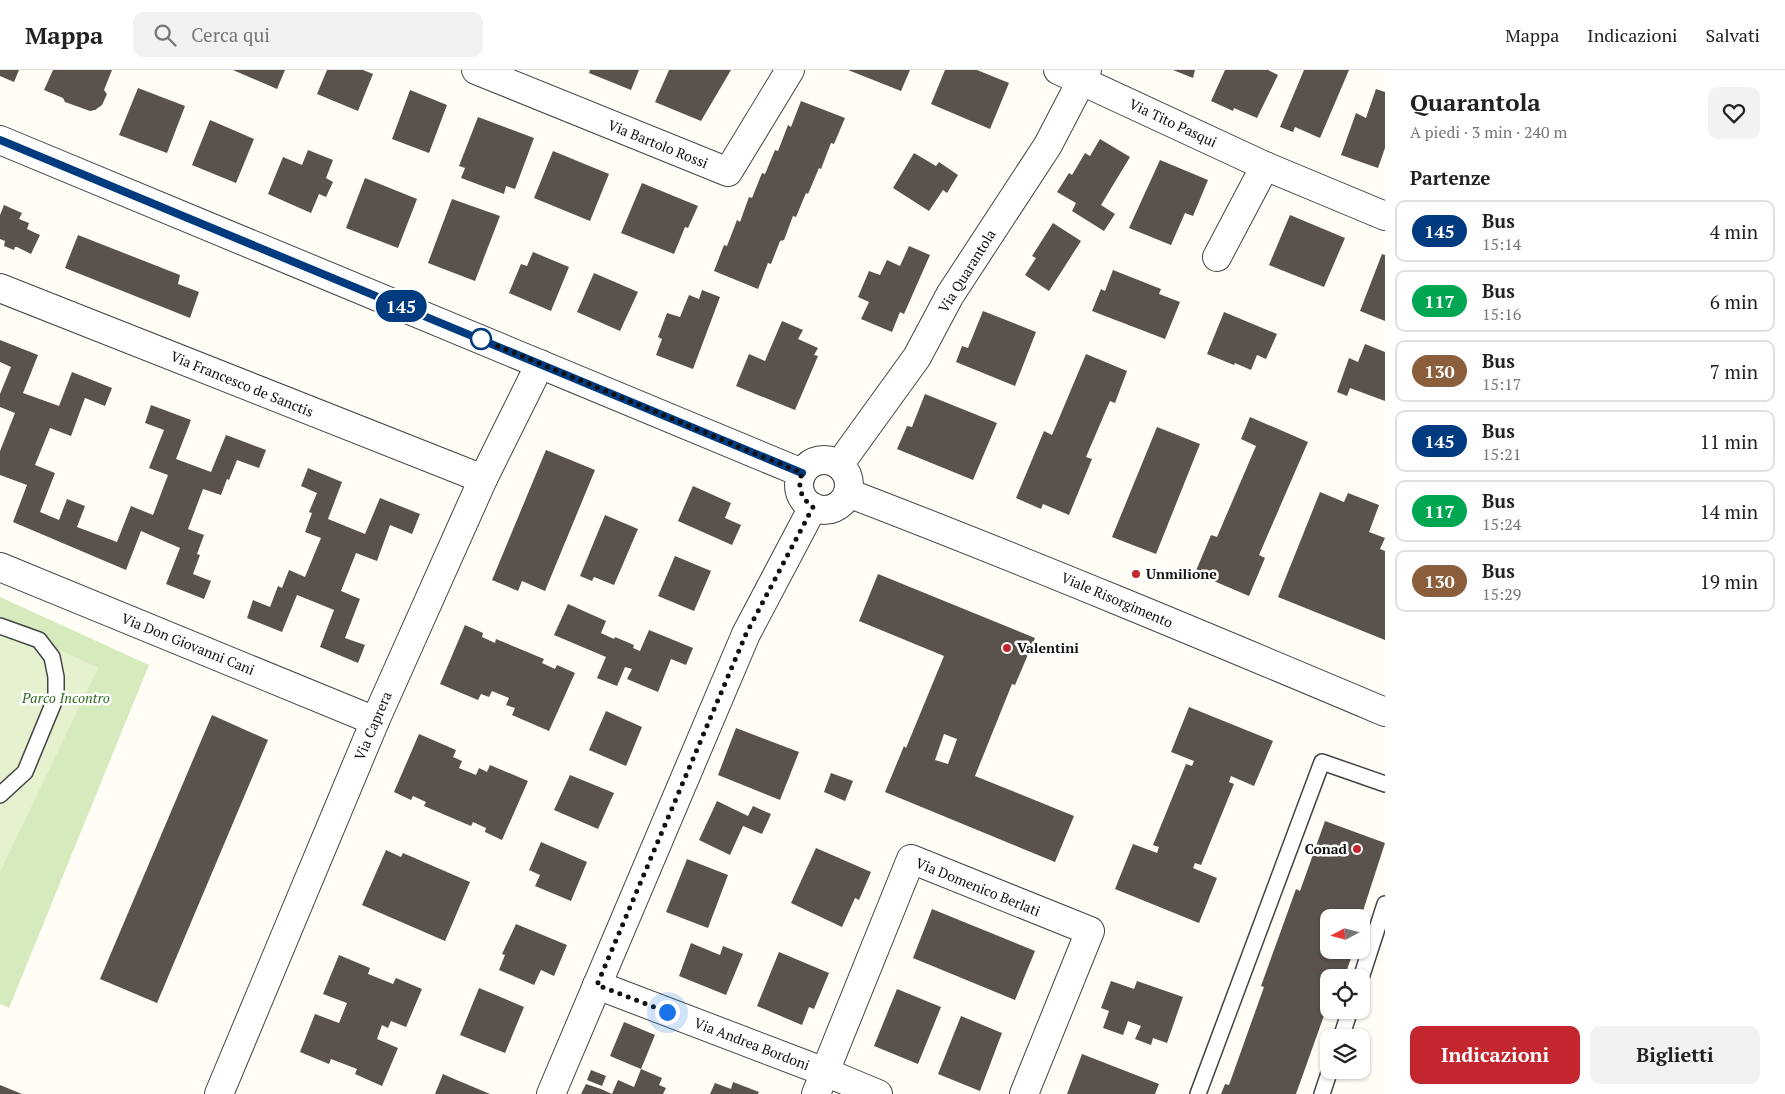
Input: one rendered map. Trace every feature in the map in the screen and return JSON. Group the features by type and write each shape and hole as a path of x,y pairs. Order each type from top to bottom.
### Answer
{"street":[{"name":"Via Bartolo Rossi","path":"476,70 728,172 790,70"},
{"name":"Via Tito Pasqui","path":"1075,73 1265,166 1385,216"},
{"name":"Via Quarantola","path":"838,465 917,357 950,295 1048,144 1075,73"},
{"path":"0,140 802,473"},
{"path":"1218,258 1265,166"},
{"name":"Via Francesco de Sanctis","path":"0,288 483,479"},
{"name":"Via Caprera","path":"219,1094 375,721 483,479 540,364"},
{"path":"823,460 831,461 838,465 848,478 848,493 837,506 821,510 813,507 802,496 800,481 802,473 815,462 823,460"},
{"name":"Viale Risorgimento","path":"848,493 979,543 1385,712"},
{"path":"551,1094 746,634 813,507"},
{"name":"Via Don Giovanni Cani","path":"0,567 375,721"},
{"name":"Via Domenico Berlati","path":"821,1083 911,859 1090,931 1024,1094"},
{"name":"Via Andrea Bordoni","path":"597,985 821,1083 878,1094"}],"lane":[{"path":"0,626 40,640 52,657 56,677 56,697 25,772 0,796"},
{"path":"1198,1094 1322,762 1385,784"},
{"path":"1364,969 1385,904"},
{"path":"1322,1094 1327,1079"}],"green space":[{"name":"Parco Incontro","path":"0,597 149,665 9,1008 0,1004"},
{"path":"0,622 98,668 0,872"}],"building":[{"path":"0,70 19,70 14,82 0,76"},
{"path":"53,70 112,70 104,90 107,94 102,105 90,111 65,102 63,98 44,90"},
{"path":"233,70 285,70 277,89"},
{"path":"327,70 363,70 373,74 358,111 317,94"},
{"path":"590,70 639,70 631,90 589,73"},
{"path":"669,70 731,70 701,121 655,102"},
{"path":"848,70 910,70 901,91"},
{"path":"945,70 977,70 1009,83 990,129 931,104"},
{"path":"1173,70 1195,70 1193,78"},
{"path":"1225,70 1268,70 1278,75 1257,118 1234,108 1233,111 1211,101"},
{"path":"1304,70 1349,70 1320,138 1295,127 1293,132 1280,127"},
{"path":"138,88 185,106 167,153 119,135"},
{"path":"1376,89 1385,92 1385,148 1378,168 1341,155 1356,113 1366,118"},
{"path":"410,90 447,105 429,153 392,139"},
{"path":"801,101 845,118 834,144 831,143 821,169 819,168 808,194 806,193 796,217 793,216 784,240 780,241 771,264 768,263 758,289 714,271 724,245 727,246 737,220 740,222 749,197 752,198 762,173 765,174 775,150 778,151 788,125 791,127"},
{"path":"478,117 534,138 515,189 506,186 504,194 461,178 465,168 459,166"},
{"path":"210,120 254,139 236,183 192,165"},
{"path":"1100,139 1130,157 1101,205 1115,214 1104,231 1072,211 1076,203 1057,192 1069,173 1072,175 1085,153 1090,156"},
{"path":"308,150 333,160 326,178 333,182 326,197 319,194 311,213 268,194 283,157 302,165"},
{"path":"553,151 609,174 590,221 534,198"},
{"path":"914,153 936,166 939,162 958,175 947,193 943,190 929,211 893,188"},
{"path":"1160,160 1208,180 1193,216 1185,213 1171,245 1129,228"},
{"path":"365,178 417,199 398,248 346,228"},
{"path":"642,183 698,206 688,228 685,227 674,254 621,233"},
{"path":"452,199 500,216 475,281 428,263"},
{"path":"4,205 22,213 19,219 29,223 27,229 40,235 31,254 17,247 14,250 4,246 5,241 0,239 0,215"},
{"path":"1290,215 1345,238 1324,287 1269,265"},
{"path":"1053,223 1081,241 1049,291 1025,275 1036,258 1032,256"},
{"path":"78,235 180,275 178,284 199,292 190,318 65,268"},
{"path":"909,246 930,255 904,314 900,312 892,332 861,319 869,302 858,297 869,271 880,275 887,260 900,266"},
{"path":"533,252 569,267 551,311 509,293 521,264 527,266"},
{"path":"1382,254 1385,255 1385,321 1360,311"},
{"path":"1113,270 1161,289 1159,294 1180,302 1165,339 1092,311 1101,289 1105,291"},
{"path":"594,273 638,292 620,331 577,312"},
{"path":"702,290 720,297 693,369 656,355 662,339 658,337 667,313 680,317 689,295 699,299"},
{"path":"983,311 1036,332 1015,386 956,362 962,346 968,348"},
{"path":"1224,312 1277,334 1266,359 1257,355 1251,370 1207,354"},
{"path":"782,321 803,330 798,339 818,348 814,355 818,356 795,410 736,386 749,354 765,361"},
{"path":"0,340 38,355 23,393 59,406 72,372 112,388 105,406 85,398 71,436 50,428 35,465 55,473 40,512 59,520 67,499 85,506 77,527 117,542 131,506 153,515 168,475 149,468 164,430 145,423 151,405 191,420 176,459 211,472 226,435 266,450 259,468 237,460 221,495 203,489 188,529 204,535 197,554 200,555 193,574 211,581 204,599 166,584 180,548 141,531 126,570 13,522 27,485 0,475 0,451 15,413 0,407 0,394 11,367 0,362"},
{"path":"1365,344 1385,352 1385,401 1350,388 1347,396 1337,392 1349,358 1358,362"},
{"path":"1086,354 1127,371 1115,403 1110,401 1086,457 1092,459 1069,515 1043,504 1041,509 1016,498 1044,431 1052,435"},
{"path":"925,394 997,423 973,480 897,449 907,426 912,427"},
{"path":"1250,417 1308,442 1259,555 1265,558 1249,596 1195,573 1211,535 1217,537 1256,446 1241,439"},
{"path":"1157,427 1200,444 1156,554 1112,537"},
{"path":"546,450 595,470 545,591 522,581 518,591 492,580"},
{"path":"308,468 342,482 328,519 365,534 380,498 420,514 412,534 390,525 377,561 356,553 341,591 360,599 345,638 365,645 358,663 320,647 334,610 317,603 297,595 282,632 247,618 253,600 270,607 278,586 282,588 289,570 305,577 321,538 305,532 312,513 309,512 317,493 301,486"},
{"path":"693,486 731,503 725,518 741,525 732,545 678,521"},
{"path":"1320,492 1344,502 1348,493 1379,505 1369,532 1385,538 1380,549 1385,551 1385,640 1278,597"},
{"path":"605,515 638,529 614,585 594,577 592,581 580,576"},
{"path":"675,556 711,571 694,611 658,596"},
{"path":"878,574 1035,638 1015,685 1012,684 975,776 1074,816 1055,862 885,792 904,746 906,748 944,656 859,621","holes":["944,734 957,739 948,764 935,760"]},
{"path":"568,604 606,621 601,633 634,645 633,648 640,651 649,630 693,648 686,665 671,659 658,692 627,679 632,669 625,667 617,686 597,678 606,657 554,635"},
{"path":"465,625 483,633 482,637 495,643 496,639 544,659 542,663 555,669 557,665 575,673 549,731 512,715 515,708 506,705 509,698 492,691 489,697 481,694 478,700 440,684"},
{"path":"1189,707 1273,741 1254,786 1231,776 1229,782 1234,784 1201,865 1195,863 1193,868 1217,878 1199,923 1115,889 1133,844 1157,853 1159,847 1153,845 1186,764 1192,766 1194,761 1171,752"},
{"path":"606,711 642,727 626,766 589,750"},
{"path":"212,715 268,740 157,1003 100,979"},
{"path":"736,728 799,752 780,800 718,775"},
{"path":"419,734 456,750 453,757 462,761 459,768 476,775 479,768 487,772 490,765 528,781 502,840 485,832 486,828 473,822 471,826 424,806 426,802 413,796 411,800 394,792"},
{"path":"831,773 853,781 845,801 824,792"},
{"path":"570,775 614,793 598,829 554,810"},
{"path":"717,801 748,816 753,806 771,814 762,834 743,826 730,855 699,840"},
{"path":"1325,821 1385,843 1364,909 1320,909 1320,959 1351,959 1347,969 1320,969 1320,1019 1323,1019 1296,1094 1221,1094 1225,1084 1229,1085 1264,987 1261,986 1296,889 1300,891"},
{"path":"541,842 587,862 571,901 535,886 540,875 529,870"},
{"path":"816,848 871,872 859,900 855,898 842,927 791,903"},
{"path":"386,850 401,857 403,853 470,882 445,941 362,905"},
{"path":"687,859 728,875 708,928 666,912"},
{"path":"932,909 1035,951 1015,1000 913,958"},
{"path":"516,924 567,945 554,976 541,970 534,985 499,970 505,955 502,954"},
{"path":"691,943 720,955 723,946 743,954 726,995 679,976"},
{"path":"779,952 829,973 814,1009 809,1007 802,1025 757,1006"},
{"path":"339,955 370,968 368,974 393,984 396,978 422,989 406,1027 391,1021 388,1028 382,1025 377,1039 398,1048 382,1086 355,1074 357,1069 331,1059 329,1064 300,1052 315,1014 339,1023 347,1003 323,994"},
{"path":"1111,981 1134,989 1137,981 1183,997 1167,1043 1153,1038 1151,1045 1135,1039 1141,1026 1128,1021 1123,1035 1103,1028 1109,1011 1101,1008"},
{"path":"479,988 524,1007 505,1053 460,1035"},
{"path":"897,989 941,1007 918,1064 874,1046"},
{"path":"961,1016 1002,1033 980,1091 938,1074"},
{"path":"624,1022 655,1035 641,1069 610,1056"},
{"path":"1082,1054 1159,1084 1155,1094 1067,1094"},
{"path":"641,1069 662,1078 659,1085 666,1088 663,1094 612,1094 618,1080 634,1087"},
{"path":"591,1070 606,1076 602,1086 587,1080"},
{"path":"443,1074 452,1078 490,1094 435,1094"},
{"path":"733,1082 759,1092 758,1094 710,1094 715,1083 731,1089"},
{"path":"586,1084 601,1089 612,1094 581,1094"},
{"path":"0,1085 22,1094 0,1094"}],"bus line":[{"name":"145","path":"0,140 802,473"}],"place":[{"name":"Unmilione","path":"1136,574"},
{"name":"Valentini","path":"1007,648"},
{"name":"Conad","path":"1357,849"}],"route":[{"path":"481,339 802,473 800,489 802,496 813,507 746,634 597,985 667,1012"}]}
